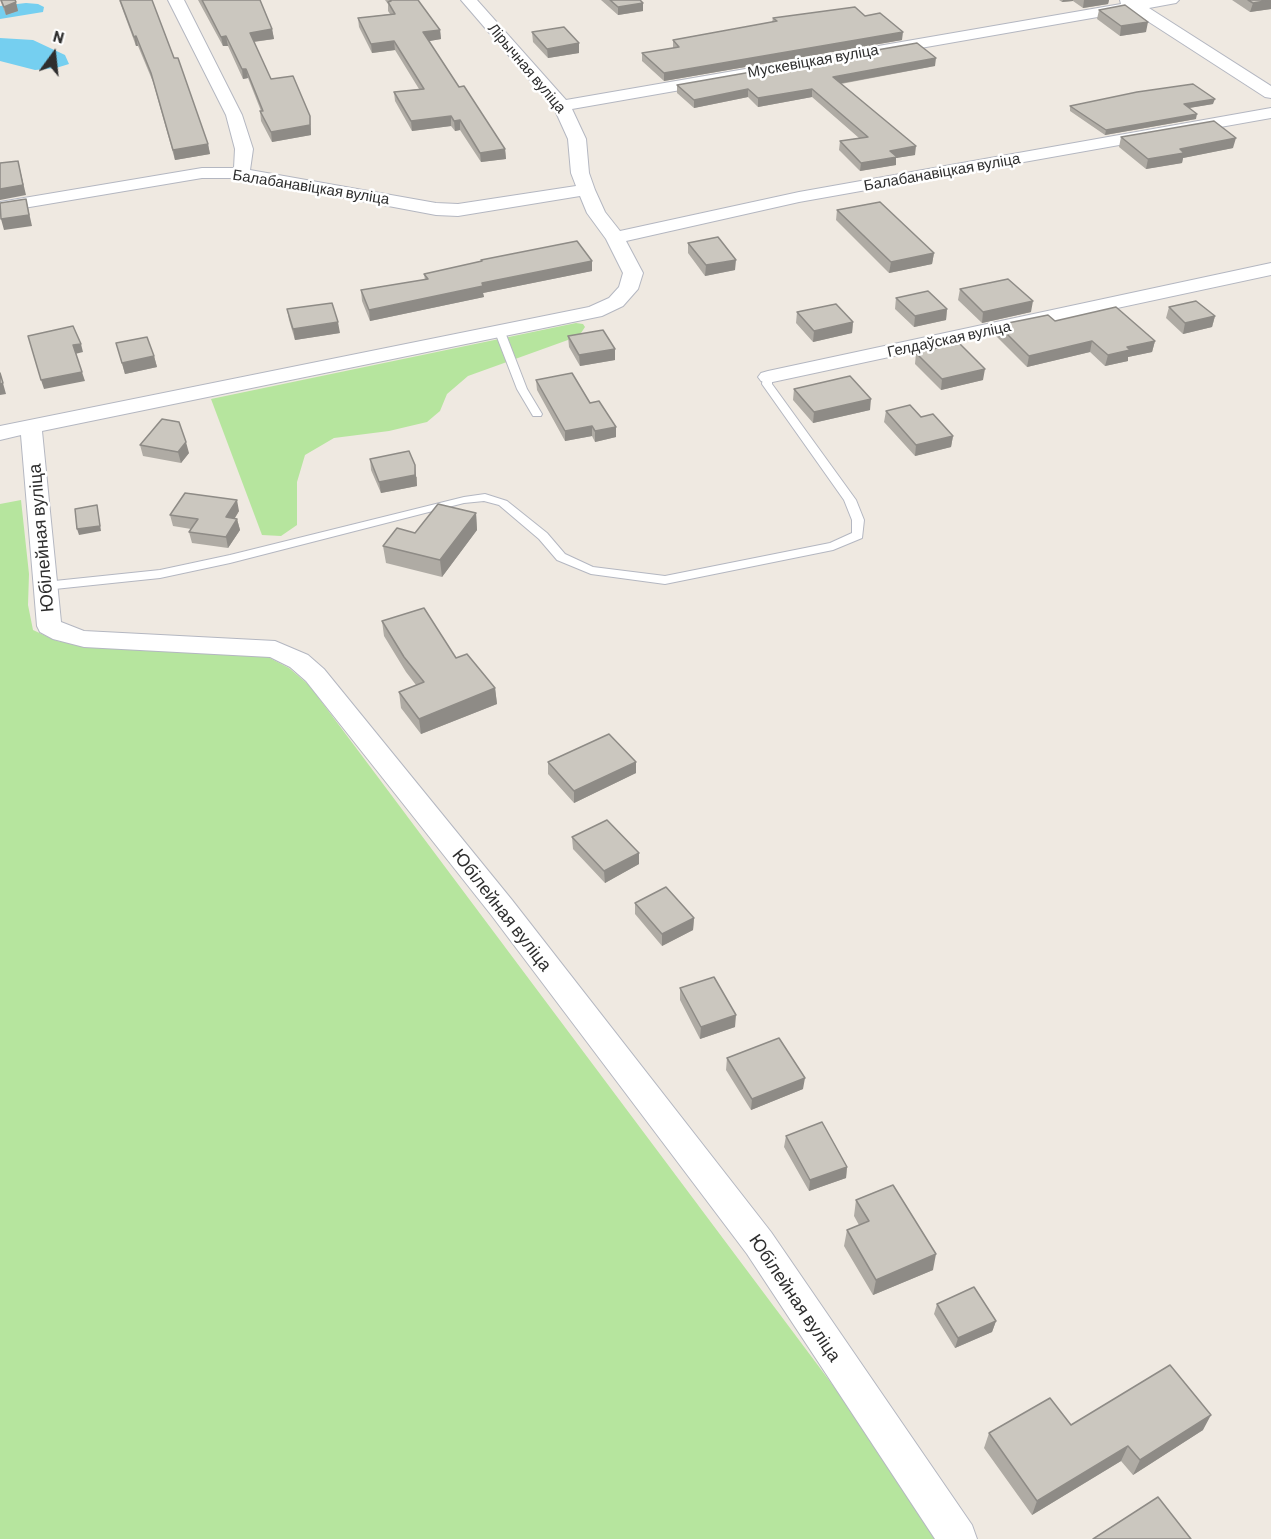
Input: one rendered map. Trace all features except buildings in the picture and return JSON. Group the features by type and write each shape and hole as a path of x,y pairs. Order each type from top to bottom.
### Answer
{"street":[{"path":"176,0 234,115 244,150 244,164 240,173"},
{"name":"Лірычная вуліца","path":"469,0 562,106 577,139 580,173 585,190 596,213 615,238 633,273 628,289 616,302 595,312 500,332"},
{"name":"Мускевіцкая вуліца","path":"562,106 1131,3 1171,0"},
{"path":"1131,3 1271,93"},
{"name":"Балабанавіцкая вуліца","path":"615,238 799,197 1271,113"},
{"name":"Балабанавіцкая вуліца","path":"0,207 202,173 240,173 436,209 458,210 585,190"},
{"name":"Гелдаўская вуліца","path":"768,377 1271,269"},
{"path":"0,433 500,332"},
{"name":"Юбілейная вуліца","path":"31,428 49,626 62,633 84,639 275,649 299,661 315,675 501,908 759,1243 958,1539"}],"lane":[{"path":"500,332 522,388 537,414"},
{"path":"45,585 160,574 230,559 464,500 485,497 503,503 543,536 561,557 591,570 664,580 833,546 858,535 858,520 850,500 767,384 768,377"}],"green space":[{"path":"576,323 583,324 585,327 579,336 468,376 447,394 440,411 427,422 389,431 334,438 305,455 297,482 297,525 281,536 262,535 211,399"},
{"path":"21,500 29,574 28,605 33,630 57,641 87,645 266,656 289,668 309,685 894,1467 942,1539 0,1539 0,504"}],"water":[{"path":"26,3 44,7 43,12 0,19 0,6"},
{"path":"0,38 33,40 65,55 69,64 35,70 0,61"}]}
